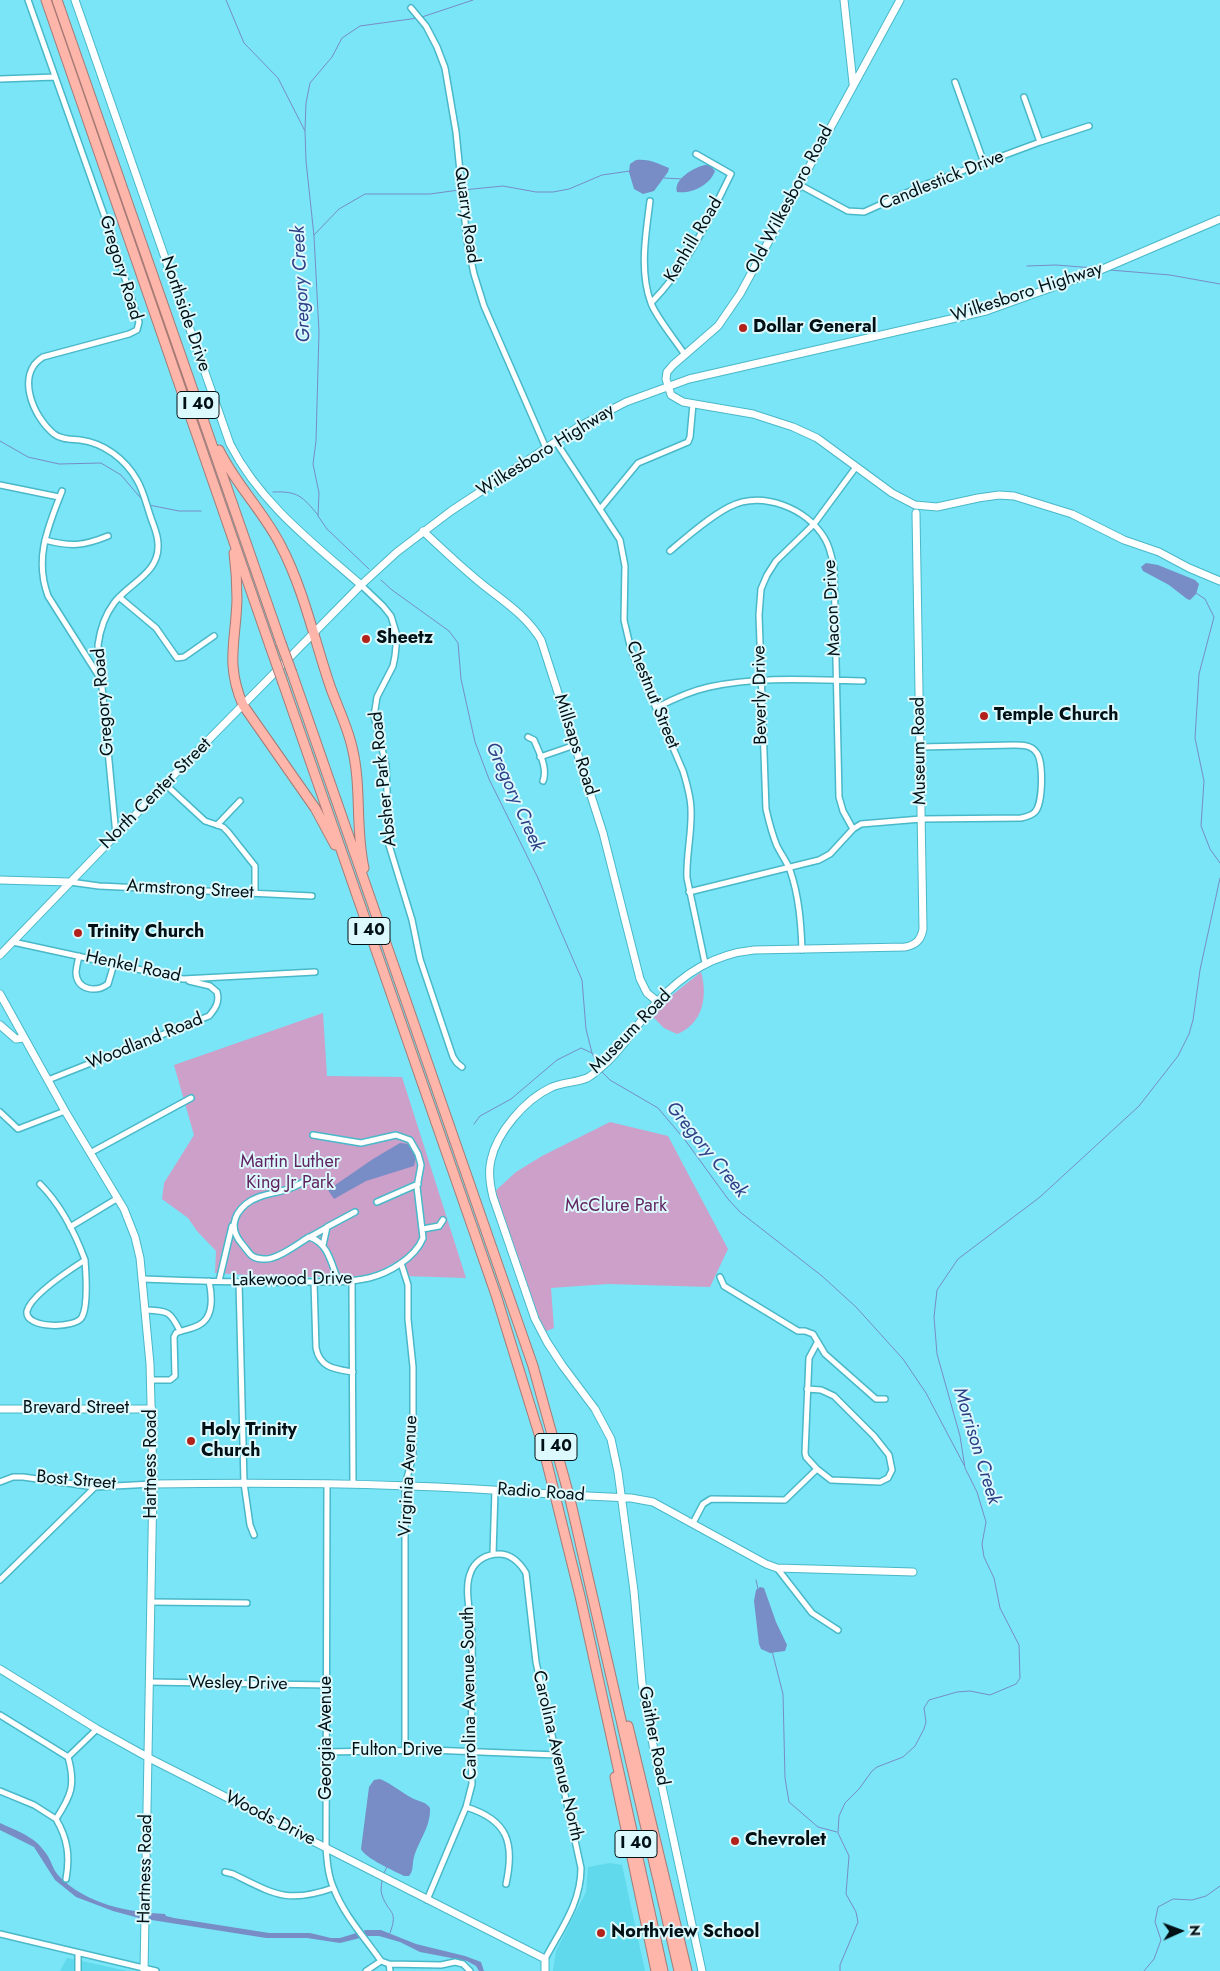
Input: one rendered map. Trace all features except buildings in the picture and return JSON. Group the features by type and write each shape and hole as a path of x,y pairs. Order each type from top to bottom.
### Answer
{"highway":[{"name":"I 40","path":"46,0 496,1295 520,1370 543,1447 580,1596 663,1971"},
{"name":"I 40","path":"57,0 533,1366 563,1473 679,1971"},
{"path":"196,398 208,430 224,460 281,546 314,634 329,683 352,746 356,765 361,853 384,938"},
{"path":"228,524 237,574 232,672 236,688 243,705 315,808 353,885"},
{"path":"604,1645 634,1744 687,1971"},
{"path":"607,1717 617,1788 656,1971"}],"street":[{"name":"Gregory Road","path":"28,0 111,235 139,322 137,330 129,334 43,356 31,367 28,374 31,397 36,411 55,434 71,440 94,443 107,449 130,468 143,494 156,534 157,557 152,567 119,597 110,610 99,634 98,655 116,835"},
{"name":"Northside Drive","path":"75,0 230,444 243,466 276,508 362,585"},
{"path":"844,0 853,84"},
{"name":"Old Wilkesboro Road","path":"668,386 667,372 718,326 740,294 798,184 900,0"},
{"name":"Quarry Road","path":"411,8 426,26 446,68 456,132 465,225 474,274 484,306 546,448"},
{"path":"0,79 55,77"},
{"path":"955,82 984,163"},
{"path":"1024,97 1040,142"},
{"name":"Candlestick Drive","path":"798,184 848,211 864,212 924,185 1089,126"},
{"name":"Kenhill Road","path":"651,303 668,286 683,266 732,174 696,154"},
{"path":"650,201 646,231 645,265 651,303 685,356"},
{"name":"Wilkesboro Highway","path":"314,634 362,585 397,552 423,531 546,448 602,413 668,386 721,371 986,311 1098,271 1220,219"},
{"path":"668,386 674,398 693,404 753,414 793,427 817,438 892,493 915,505 937,507 978,498 1000,495 1014,496 1072,514 1124,540 1159,552 1189,568 1220,581"},
{"path":"601,508 638,463 688,442 693,404"},
{"name":"Chestnut Street","path":"556,442 601,508 623,548 625,566 624,620 627,636 683,771 689,790 691,830 686,864 689,892 706,963"},
{"name":"Beverly Drive","path":"802,950 800,913 789,868 778,848 766,809 759,615 761,589 767,575 776,562 814,524 856,467"},
{"path":"0,485 59,497"},
{"path":"62,490 41,554 43,582 48,596 101,680"},
{"name":"Macon Drive","path":"670,551 729,507 743,502 770,502 787,506 802,514 814,524 826,540 834,568 839,797 842,811 853,828"},
{"path":"915,505 916,513"},
{"name":"Museum Road","path":"621,1498 615,1456 604,1423 558,1358 535,1319 493,1197 489,1172 495,1147 524,1106 549,1088 565,1082 586,1078 601,1067 622,1046 658,1002 706,963 737,952 905,947 912,946 922,936 916,513"},
{"name":"Millsaps Road","path":"423,531 456,562 523,616 533,627 543,646 604,833 640,979 647,993 658,1002"},
{"path":"45,540 70,546 81,545 108,536"},
{"name":"Absher Park Road","path":"362,585 375,596 391,616 396,636 393,666 377,697 374,716 386,765 389,845 412,920 420,959 453,1057 462,1067"},
{"path":"119,597 156,628 177,658 184,657 214,636"},
{"name":"North Center Street","path":"0,955 165,784 314,634"},
{"path":"656,708 690,692 710,687 761,681 863,681"},
{"path":"528,737 534,740 546,774 543,781"},
{"path":"540,757 575,745"},
{"path":"689,892 723,882 819,860 830,854 853,828 869,822 1028,817 1039,807 1041,764 1036,751 1029,746 920,747"},
{"path":"165,784 206,821 223,827 228,832 255,866 255,893"},
{"path":"217,825 240,801"},
{"path":"0,880 70,882"},
{"name":"Armstrong Street","path":"70,882 99,886 312,896"},
{"name":"Henkel Road","path":"13,942 183,979 315,972"},
{"path":"79,956 76,972 78,980 82,986 89,990 96,990 108,984 114,964"},
{"name":"Woodland Road","path":"48,1080 208,1016 218,1003 218,992 210,986 183,979"},
{"name":"Hartness Road","path":"0,994 65,1111 128,1217 136,1237 143,1279 151,1380 153,1484 144,1970"},
{"path":"0,1025 16,1039 24,1038"},
{"path":"90,1153 191,1098"},
{"path":"0,1112 18,1129 65,1111"},
{"path":"314,1135 361,1143 396,1136 407,1139 413,1144 421,1165 418,1195 423,1229 439,1226 443,1220"},
{"path":"219,1281 234,1220 245,1205 253,1200 284,1191 306,1181"},
{"path":"40,1184 49,1193 79,1243 85,1260 85,1300 82,1319 76,1323 70,1325 32,1322 28,1317 27,1311 44,1289 85,1260"},
{"path":"377,1202 418,1184"},
{"path":"70,1227 118,1198"},
{"path":"234,1220 234,1230 237,1239 250,1256 266,1260 274,1258 355,1212"},
{"path":"327,1227 323,1245 338,1281"},
{"name":"Lakewood Drive","path":"143,1279 239,1282 352,1281 371,1277 401,1263 421,1245 423,1229"},
{"path":"309,1237 323,1245"},
{"path":"227,1244 232,1242 242,1244"},
{"name":"Virginia Avenue","path":"401,1263 408,1285 408,1319 413,1367 413,1456 405,1485 405,1750"},
{"path":"720,1277 724,1286 798,1331 813,1334 825,1354 876,1399 885,1399"},
{"path":"151,1380 170,1380 175,1376 174,1337 176,1333 200,1325 204,1321 212,1300 210,1281"},
{"path":"352,1281 354,1484"},
{"path":"239,1282 244,1483 250,1525 254,1535"},
{"path":"314,1282 316,1348 318,1357 323,1364 331,1368 353,1372"},
{"path":"146,1310 168,1312 180,1331"},
{"path":"807,1389 821,1390 834,1396 874,1436 889,1455 892,1464 890,1475 880,1482 831,1480 816,1469 806,1457 805,1453 807,1389 809,1358 817,1343"},
{"name":"Brevard Street","path":"0,1409 152,1409"},
{"path":"693,1523 703,1504 712,1499 785,1500 816,1469"},
{"name":"Bost Street","path":"0,1482 13,1477 23,1477 95,1486 153,1484"},
{"name":"Radio Road","path":"153,1484 405,1485 621,1498 653,1502 766,1564 778,1568 913,1572"},
{"name":"Georgia Avenue","path":"327,1484 326,1847 328,1869 339,1901 381,1961"},
{"path":"0,1580 95,1486"},
{"path":"494,1490 494,1554"},
{"name":"Gaither Road","path":"621,1498 634,1591 643,1687 702,1971"},
{"name":"Carolina Avenue South","path":"428,1900 466,1807 472,1784 472,1652 468,1586 469,1576 478,1562 494,1554"},
{"name":"Carolina Avenue North","path":"494,1554 504,1554 513,1558 521,1564 526,1573 534,1653 580,1855 581,1882 574,1908 545,1959 545,1971"},
{"path":"778,1568 812,1613 838,1630"},
{"path":"151,1602 247,1603"},
{"name":"Woods Drive","path":"0,1669 97,1729 149,1758 545,1959"},
{"name":"Wesley Drive","path":"150,1682 327,1685"},
{"path":"0,1715 68,1757 73,1782 68,1800 56,1819"},
{"path":"68,1757 97,1729"},
{"name":"Fulton Drive","path":"326,1752 405,1750 557,1755"},
{"path":"0,1791 34,1805 56,1819 68,1844 69,1858 66,1880"},
{"path":"466,1807 488,1816 506,1836 511,1862 506,1884"},
{"path":"225,1872 278,1895 302,1896 333,1888"},
{"path":"0,1934 144,1970 156,1971"},
{"path":"78,1953 78,1971"},
{"path":"366,1971 381,1961 390,1964 441,1965 455,1962 462,1964 470,1971"},
{"path":"390,1964 390,1971"}],"shaded area":[{"path":"636,160 650,161 669,168 654,191 643,194 634,189 629,172 630,164"},
{"path":"710,165 715,171 705,184 689,192 677,192 678,183 681,178 696,168"},
{"path":"1146,563 1158,565 1195,580 1199,584 1196,594 1190,600 1187,599 1169,585 1143,571 1141,567"},
{"path":"400,1143 409,1144 416,1158 414,1166 366,1181 334,1199 328,1190"},
{"path":"760,1587 764,1588 776,1622 787,1645 785,1651 770,1653 761,1649 759,1644 754,1601 756,1590"},
{"path":"380,1779 430,1808 429,1821 416,1851 412,1871 409,1876 404,1876 380,1864 368,1857 361,1849 369,1787 374,1780"},
{"path":"0,1823 25,1834 41,1846 58,1875 69,1885 94,1900 107,1905 269,1933 310,1933 340,1938 366,1930 381,1930 416,1944 465,1956 481,1962 484,1971 479,1971 476,1966 467,1961 420,1952 400,1942 379,1936 368,1936 340,1943 307,1938 266,1938 139,1918 113,1911 76,1897 55,1880 34,1847 0,1830"},
{"name":"Northview School","path":"610,1863 622,1865 645,1971 553,1971 556,1951 586,1892 588,1867"},
{"path":"67,1958 128,1971 60,1971"}],"green space":[{"path":"701,972 704,990 698,1016 686,1029 677,1034 664,1028 652,1016 661,1004"},
{"name":"Martin Luther King Jr Park","path":"323,1013 327,1076 402,1077 466,1278 403,1276 402,1267 398,1261 381,1270 360,1277 283,1277 215,1273 216,1251 197,1231 188,1218 162,1199 164,1183 194,1135 174,1065"},
{"name":"McClure Park","path":"610,1122 668,1136 728,1249 710,1287 608,1284 551,1288 554,1328 542,1333 492,1194 516,1172 542,1156"}],"waterway":[{"name":"Gregory Creek","path":"226,0 244,43 278,78 305,131 306,161 314,236 319,332 316,441 313,464 319,493 318,516 327,529 369,569"},
{"path":"422,17 473,0"},
{"path":"305,130 306,103 310,83 332,57 342,38 360,26 418,18"},
{"path":"463,190 503,186 536,192 553,192 569,189 602,175 630,171"},
{"path":"664,178 682,179"},
{"path":"314,235 339,209 365,194 430,194 459,190"},
{"path":"1027,266 1056,265 1094,268"},
{"path":"1110,270 1170,275 1220,284"},
{"path":"0,441 28,457 59,464 101,463 121,475 144,502"},
{"path":"273,492 299,496 318,515"},
{"path":"149,505 179,511 201,511"},
{"name":"Gregory Creek","path":"381,580 449,631 458,643 461,679 475,742 489,779 537,876 582,980 586,1029 592,1053 598,1066"},
{"path":"1196,593 1205,599 1214,617 1199,674 1195,738 1204,781 1201,826 1210,849 1220,863"},
{"name":"Morrison Creek","path":"840,1971 840,1965 858,1922 856,1912 846,1894 849,1856 838,1833 839,1816 845,1803 859,1789 872,1771 877,1767 903,1757 915,1746 924,1729 926,1722 924,1708 929,1700 957,1692 970,1691 990,1695 1016,1684 1020,1678 1019,1645 1000,1608 994,1578 984,1557 982,1544 986,1522 977,1492 965,1468 960,1436 937,1354 934,1317 937,1290 958,1259 1040,1197 1139,1106 1178,1056 1189,1034 1193,1020 1200,970 1220,878"},
{"path":"474,1124 480,1116 511,1099 557,1060 581,1048 592,1053"},
{"name":"Gregory Creek","path":"601,1071 610,1080 658,1108 740,1212 822,1276 856,1307 903,1359 926,1393 964,1465"},
{"path":"756,1580 758,1589"},
{"path":"772,1651 783,1694 785,1778 789,1802 818,1827 837,1832"},
{"path":"384,1873 388,1865"},
{"path":"382,1879 382,1895 393,1915 390,1933"},
{"path":"1144,1971 1154,1959 1161,1940 1155,1922 1158,1907 1173,1899 1192,1900 1206,1896 1220,1886"}],"place":[{"name":"Dollar General","path":"743,328"},
{"name":"Sheetz","path":"366,639"},
{"name":"Temple Church","path":"984,716"},
{"name":"Trinity Church","path":"78,933"},
{"name":"Holy Trinity Church","path":"191,1441"},
{"name":"Chevrolet","path":"735,1841"},
{"name":"Northview School","path":"601,1933"}]}
